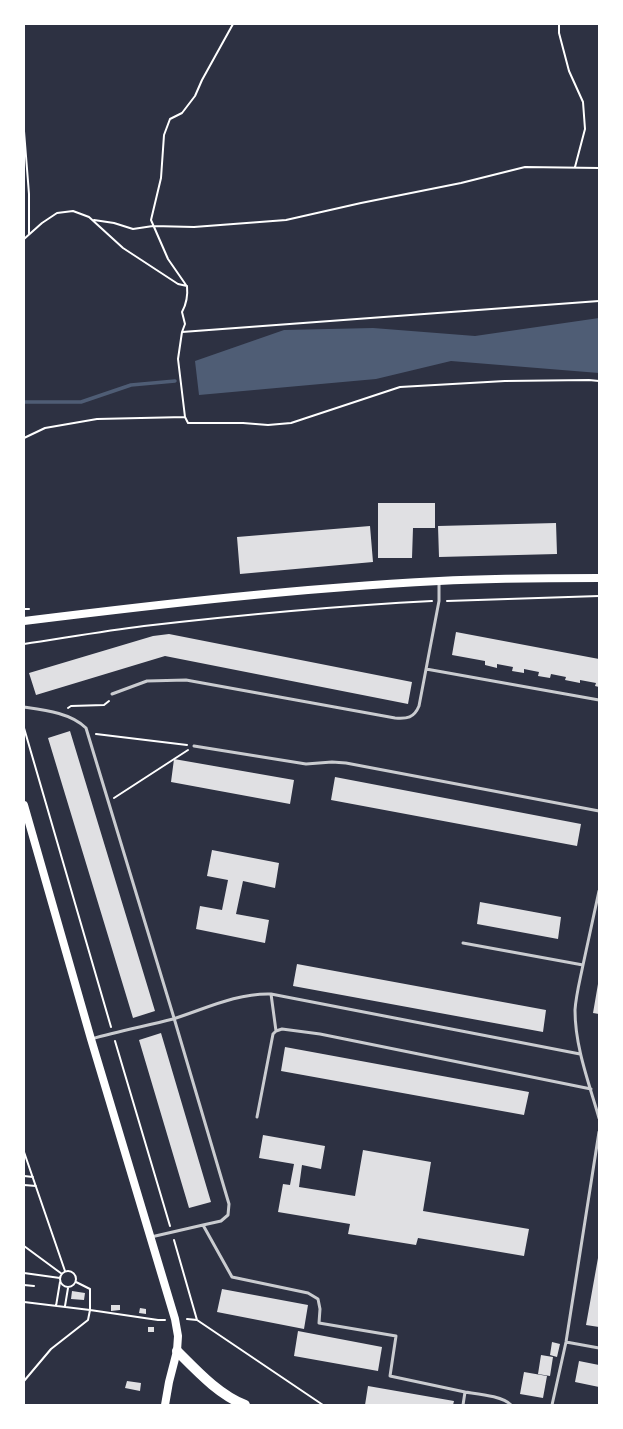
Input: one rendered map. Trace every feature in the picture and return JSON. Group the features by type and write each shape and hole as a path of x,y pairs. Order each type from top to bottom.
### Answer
{"main road":[{"path":"24,621 247,596 439,581 599,578"},
{"path":"24,805 91,1039 175,1319 178,1336 177,1351 165,1405"},
{"path":"177,1351 211,1383 245,1405"}],"lane":[{"path":"112,694 147,681 186,680 404,719 411,717 417,710 426,669 439,601 439,581"},
{"path":"426,669 599,700"},
{"path":"24,707 58,714 80,722 86,728 229,1204 228,1215 221,1221 151,1237"},
{"path":"194,746 306,764 332,762 346,763 599,810"},
{"path":"599,891 575,1010 580,1054 599,1118"},
{"path":"463,943 583,965"},
{"path":"91,1039 112,1032 147,1026 239,997 256,994 271,994 580,1054"},
{"path":"271,994 276,1031"},
{"path":"257,1116 273,1034 282,1029 320,1034 591,1089"},
{"path":"552,1405 566,1342 599,1132"},
{"path":"203,1225 232,1277 308,1292 318,1298 320,1309 319,1324 396,1336 390,1376 502,1399 511,1405"},
{"path":"566,1342 599,1348"},
{"path":"463,1405 465,1392"}],"path":[{"path":"232,24 195,96 182,113 170,119 164,135 161,178 151,220 168,259 186,286 188,297 182,312 184,324 178,359 185,417 188,424 243,423 268,425 291,423 400,387 504,381 599,381"},
{"path":"559,24 558,33 569,71 583,102 585,129 575,167"},
{"path":"24,131 29,194 29,234"},
{"path":"93,220 114,223 133,229 154,226 194,227 286,220 461,183 525,167 599,168"},
{"path":"24,239 42,223 57,213 73,211 89,217 123,248 178,284 186,286"},
{"path":"182,332 599,301"},
{"path":"24,438 45,428 97,419 185,417"},
{"path":"24,644 144,626 378,604 599,596"},
{"path":"24,609 29,609"},
{"path":"58,714 71,706 104,705 110,700 112,694"},
{"path":"24,728 197,1320"},
{"path":"87,733 194,746"},
{"path":"108,802 194,746"},
{"path":"24,1152 66,1271"},
{"path":"24,1176 33,1177"},
{"path":"24,1185 36,1186"},
{"path":"24,1246 62,1274"},
{"path":"56,1306 60,1279 62,1274 66,1271 73,1272 76,1277 76,1282 72,1287 68,1288"},
{"path":"24,1273 60,1279"},
{"path":"60,1279 62,1285 68,1288"},
{"path":"24,1381 51,1349 88,1320 90,1310 90,1289 76,1282"},
{"path":"24,1285 34,1286"},
{"path":"65,1307 68,1288"},
{"path":"24,1302 166,1320"},
{"path":"187,1319 197,1320 323,1405"}],"water":[{"path":"599,318 599,373 451,361 376,379 199,395 195,361 284,330 373,328 475,336"}],"building":[{"path":"378,503 435,503 435,528 413,528 412,558 378,558"},
{"path":"556,523 557,554 439,557 438,526"},
{"path":"370,526 373,562 240,574 237,537"},
{"path":"456,632 599,659 599,687 595,686 596,683 580,680 580,683 565,680 566,677 551,674 550,678 538,676 539,672 524,669 524,673 512,671 513,667 497,664 497,668 485,665 485,661 452,655"},
{"path":"169,634 412,682 408,704 165,656 36,695 29,673 153,636"},
{"path":"70,731 155,1011 133,1018 48,738"},
{"path":"174,759 294,780 290,804 171,782"},
{"path":"335,777 581,824 577,846 331,800"},
{"path":"212,850 279,863 275,888 243,881 236,914 269,920 265,943 196,929 200,906 222,910 228,880 207,876"},
{"path":"480,902 561,917 558,939 477,924"},
{"path":"297,964 546,1010 543,1032 293,986"},
{"path":"599,984 599,1014 593,1013"},
{"path":"161,1033 211,1202 189,1208 139,1040"},
{"path":"285,1047 529,1092 524,1115 281,1071"},
{"path":"263,1135 325,1146 321,1169 302,1165 299,1187 355,1196 363,1150 431,1162 423,1211 529,1229 524,1256 418,1238 416,1245 348,1234 350,1224 278,1212 283,1184 290,1185 294,1164 259,1158"},
{"path":"599,1258 599,1327 586,1325"},
{"path":"222,1289 308,1305 304,1329 217,1312"},
{"path":"72,1291 85,1293 84,1300 71,1299"},
{"path":"111,1305 120,1305 120,1310 111,1311"},
{"path":"140,1308 146,1309 146,1314 139,1313"},
{"path":"148,1327 154,1327 154,1332 148,1332"},
{"path":"298,1331 382,1347 378,1371 294,1356"},
{"path":"552,1342 560,1344 557,1357 550,1355"},
{"path":"541,1355 553,1357 550,1376 538,1374"},
{"path":"579,1361 599,1365 599,1387 575,1382"},
{"path":"524,1372 547,1376 543,1398 520,1394"},
{"path":"127,1381 141,1383 140,1391 125,1388"},
{"path":"368,1386 454,1401 453,1405 365,1405"}],"waterway":[{"path":"24,402 81,402 131,385 175,381"}]}
